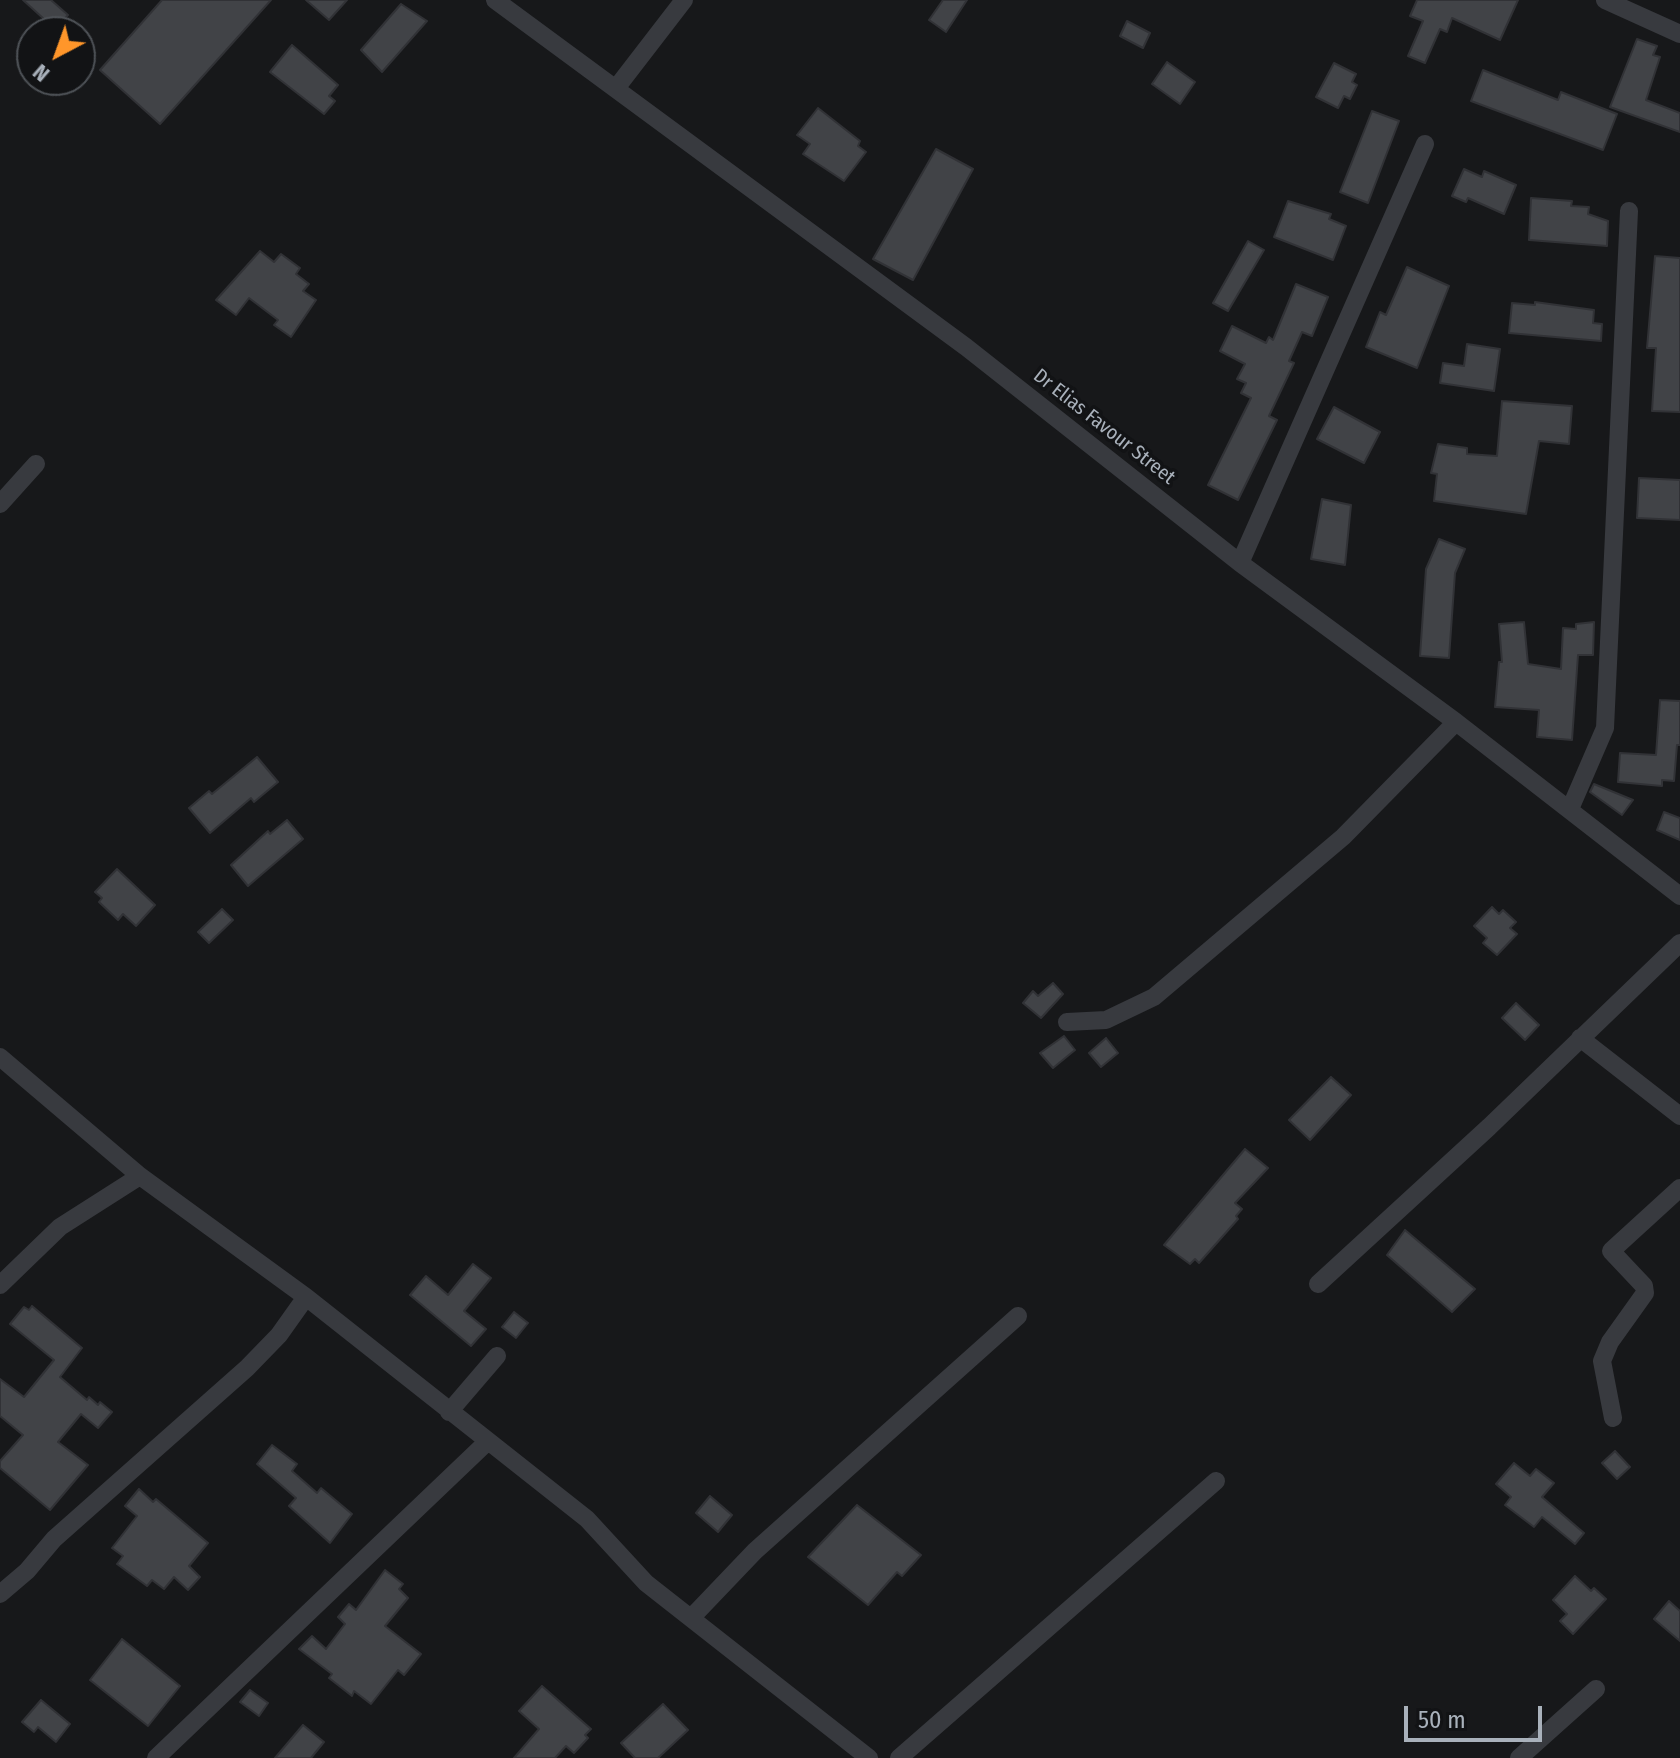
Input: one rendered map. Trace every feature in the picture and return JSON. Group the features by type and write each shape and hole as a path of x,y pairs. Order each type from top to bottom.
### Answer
{"street":[{"name":"Dr Elias Favour Street","path":"495,0 966,347 1240,563 1456,722 1680,896"},
{"path":"617,87 684,0"},
{"path":"1605,0 1680,34"},
{"path":"1240,563 1425,144"},
{"path":"1570,809 1605,728 1629,211"},
{"path":"0,504 36,464"},
{"path":"1067,1022 1106,1020 1154,997 1343,837 1456,722"},
{"path":"1318,1284 1680,943"},
{"path":"1580,1038 1680,1116"},
{"path":"0,1057 140,1176 306,1297 587,1519 646,1583 869,1758"},
{"path":"0,1285 60,1227 140,1176"},
{"path":"1613,1418 1602,1361 1610,1342 1645,1293 1644,1286 1611,1251 1680,1188"},
{"path":"0,1594 27,1571 54,1539 247,1368 279,1335 306,1297"},
{"path":"691,1618 755,1551 1018,1316"},
{"path":"449,1412 497,1356"},
{"path":"156,1758 487,1442"},
{"path":"899,1758 1216,1481"},
{"path":"1519,1758 1596,1689"}],"building":[{"path":"23,0 51,0 68,15 67,16 41,16"},
{"path":"162,0 271,0 160,124 100,70"},
{"path":"306,0 347,0 329,20"},
{"path":"943,0 967,0 946,32 929,20"},
{"path":"1417,0 1518,0 1500,40 1452,18 1447,32 1440,29 1425,63 1408,56 1423,21 1410,16"},
{"path":"401,4 427,21 382,72 361,50"},
{"path":"1127,21 1150,33 1143,48 1120,36"},
{"path":"1637,39 1657,46 1653,55 1660,57 1646,100 1680,113 1680,132 1610,107"},
{"path":"292,45 338,85 329,96 335,101 324,114 270,72"},
{"path":"1167,62 1195,82 1180,104 1152,84"},
{"path":"1334,63 1356,74 1352,82 1357,85 1350,99 1344,96 1338,108 1316,97"},
{"path":"1483,70 1558,100 1561,92 1617,114 1603,150 1471,101"},
{"path":"818,108 860,141 858,146 866,152 844,181 803,154 810,144 797,135"},
{"path":"1372,111 1399,121 1368,203 1340,192"},
{"path":"936,149 973,169 913,280 873,259"},
{"path":"1464,169 1482,177 1484,171 1516,185 1504,214 1468,198 1466,202 1452,196"},
{"path":"1531,198 1572,201 1571,206 1589,207 1588,214 1608,221 1607,246 1529,240"},
{"path":"1288,201 1331,214 1329,219 1346,226 1333,260 1274,237"},
{"path":"1248,241 1264,250 1228,311 1213,303"},
{"path":"260,251 274,262 281,254 300,268 296,274 309,284 303,291 316,300 291,337 274,325 278,320 249,298 236,315 216,300"},
{"path":"1655,256 1680,258 1680,412 1652,411 1656,348 1647,348"},
{"path":"1407,267 1449,286 1417,368 1366,347 1380,312 1386,315"},
{"path":"1296,284 1328,297 1312,336 1302,332 1289,361 1294,363 1269,416 1277,420 1238,500 1208,485 1251,398 1241,393 1246,383 1237,379 1245,364 1220,351 1232,326 1266,343 1269,337 1273,340"},
{"path":"1535,302 1594,310 1593,323 1602,324 1601,341 1509,333 1512,303 1535,305"},
{"path":"1467,344 1500,349 1494,391 1440,383 1443,363 1464,366"},
{"path":"1502,401 1572,406 1569,444 1539,441 1526,514 1434,501 1437,474 1431,473 1438,444 1467,448 1467,454 1497,456"},
{"path":"1334,407 1380,432 1364,463 1317,439"},
{"path":"1639,478 1680,480 1680,520 1637,518"},
{"path":"1322,499 1351,505 1345,565 1311,559"},
{"path":"1439,539 1465,549 1455,573 1449,658 1420,656 1426,569"},
{"path":"1524,622 1528,664 1561,669 1563,628 1576,629 1576,624 1594,622 1593,655 1578,655 1572,740 1537,737 1539,710 1495,707 1499,662 1502,662 1499,624"},
{"path":"1660,700 1680,701 1680,745 1677,745 1674,781 1662,780 1662,786 1618,782 1620,753 1656,755"},
{"path":"257,757 278,782 254,802 251,798 210,833 189,808 209,791 212,794"},
{"path":"1594,784 1633,800 1622,815 1590,792"},
{"path":"1664,812 1680,818 1680,840 1657,830"},
{"path":"287,820 303,839 248,886 231,865 268,831 270,834"},
{"path":"117,869 155,905 136,926 123,914 118,920 99,902 102,898 95,892"},
{"path":"1492,907 1499,914 1503,910 1516,922 1510,928 1517,934 1497,955 1483,943 1487,938 1474,926"},
{"path":"222,909 233,920 209,943 198,932"},
{"path":"1053,983 1063,994 1041,1018 1023,1003 1033,991 1038,996"},
{"path":"1516,1003 1539,1025 1525,1040 1502,1018"},
{"path":"1064,1036 1075,1050 1053,1068 1040,1053"},
{"path":"1106,1038 1118,1053 1101,1067 1089,1053"},
{"path":"1331,1077 1351,1095 1310,1140 1289,1120"},
{"path":"1245,1149 1268,1168 1235,1203 1242,1209 1236,1216 1238,1219 1199,1263 1195,1259 1190,1264 1164,1245"},
{"path":"1405,1230 1475,1289 1452,1312 1387,1255"},
{"path":"473,1264 491,1278 464,1311 486,1329 471,1346 410,1295 426,1276 448,1295"},
{"path":"32,1306 82,1348 60,1377 87,1400 89,1397 98,1405 100,1402 112,1412 98,1428 81,1414 58,1442 88,1465 50,1510 0,1468 0,1461 23,1435 0,1416 0,1379 24,1397 54,1360 10,1324 24,1307 29,1310"},
{"path":"514,1312 528,1323 516,1338 502,1327"},
{"path":"272,1445 297,1464 292,1471 317,1493 321,1488 352,1514 330,1543 289,1506 296,1498 257,1464"},
{"path":"1615,1451 1630,1467 1617,1479 1602,1463"},
{"path":"1514,1463 1530,1476 1536,1469 1554,1483 1542,1497 1584,1533 1575,1544 1542,1517 1534,1527 1505,1505 1511,1497 1496,1484"},
{"path":"139,1489 153,1502 156,1499 208,1543 189,1566 200,1577 188,1590 174,1577 164,1589 152,1580 147,1586 117,1564 123,1556 112,1548 137,1516 125,1506"},
{"path":"710,1496 732,1515 718,1532 696,1513"},
{"path":"857,1505 921,1555 902,1576 897,1572 868,1605 808,1557"},
{"path":"385,1570 403,1584 399,1589 408,1598 385,1626 421,1654 404,1675 398,1670 371,1704 354,1691 352,1696 329,1678 332,1674 299,1649 312,1636 326,1649 345,1624 338,1617 349,1604 356,1610"},
{"path":"1575,1576 1591,1591 1594,1588 1606,1599 1573,1634 1560,1621 1567,1614 1553,1600"},
{"path":"1669,1601 1680,1611 1680,1641 1654,1619"},
{"path":"122,1639 180,1686 148,1726 90,1680"},
{"path":"542,1686 591,1729 585,1735 588,1738 574,1753 566,1746 555,1758 514,1758 539,1729 519,1711"},
{"path":"250,1690 268,1703 259,1716 240,1702"},
{"path":"41,1700 70,1724 56,1742 38,1727 34,1732 22,1722"},
{"path":"663,1704 688,1730 658,1758 635,1758 621,1743"},
{"path":"303,1725 324,1742 311,1758 275,1758"}]}
